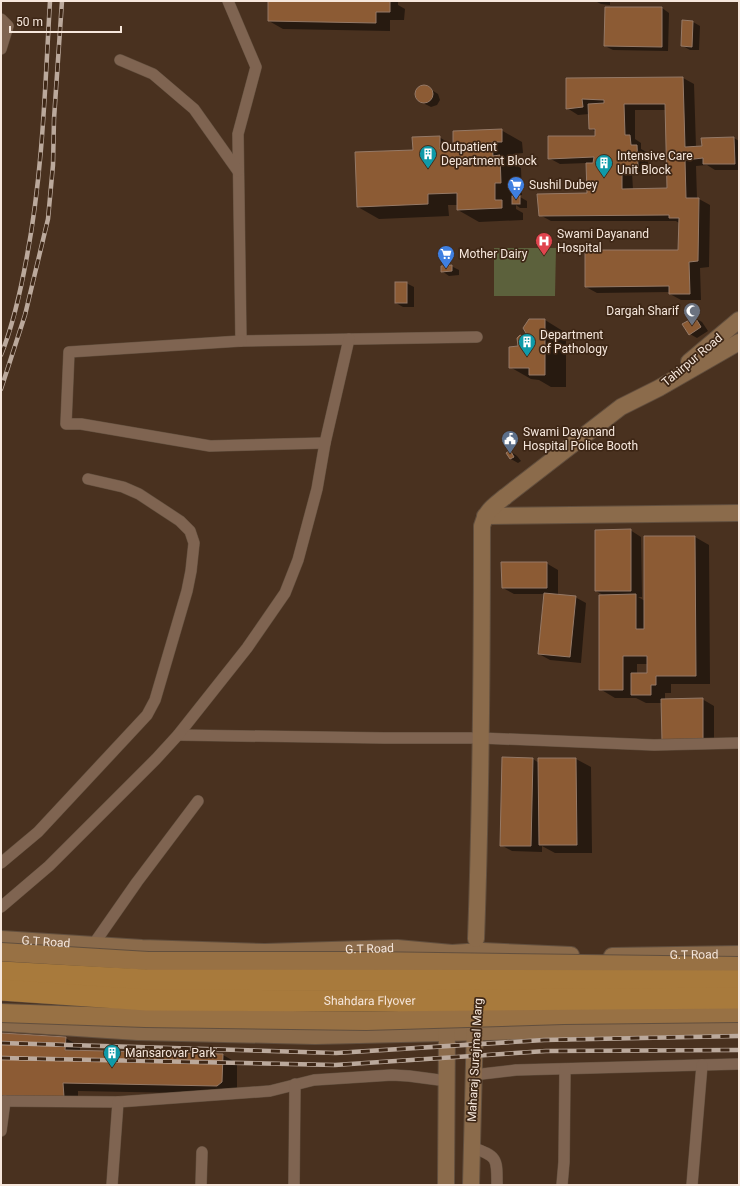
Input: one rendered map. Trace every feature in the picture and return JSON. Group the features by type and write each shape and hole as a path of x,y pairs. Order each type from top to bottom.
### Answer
{"highway":[{"name":"Shahdara Flyover","path":"1,972 145,980 739,981"},
{"name":"Shahdara Flyover","path":"1,990 155,1000 366,1001 739,998"}],"main road":[{"name":"Tahirpur Road","path":"659,388 739,320"},
{"name":"Tahirpur Road","path":"659,388 739,342"},
{"path":"485,516 490,509 506,496 621,408 659,388"},
{"path":"485,516 739,513"},
{"name":"Maharaj Surajmal Marg","path":"471,1185 474,1033 479,945 482,526 485,516"},
{"name":"G.T Road","path":"1,939 142,948 266,952 397,948 452,953"},
{"path":"446,1185 448,962 452,953 479,945"},
{"name":"G.T Road","path":"479,945 580,956 739,954"},
{"path":"1,952 148,961 367,961 739,966"},
{"name":"Shahdara Flyover","path":"1,1013 145,1018 366,1021 564,1015 739,1013"},
{"path":"1,1023 138,1032 292,1036 739,1026"}],"street":[{"path":"228,1 256,67 238,134 241,341"},
{"path":"1,19 8,26 1,49"},
{"path":"120,60 153,74 194,109 238,171"},
{"path":"325,443 210,446 81,424 66,424 70,352 241,341 477,337"},
{"path":"1,907 49,866 178,735 247,648 285,593 298,560 317,489 325,443 349,339"},
{"path":"1,863 38,832 147,715 155,700 188,584 194,543 190,531 180,521 139,494 123,488 88,479"},
{"path":"178,735 481,738 654,745 739,743"},
{"path":"93,945 137,882 198,801"},
{"path":"473,1075 516,1070 739,1064"},
{"path":"692,1185 702,1065"},
{"path":"562,1185 564,1162 565,1069"},
{"path":"1,1131 3,1101 118,1102 270,1091 314,1080 400,1075 447,1081"},
{"path":"294,1185 295,1084"},
{"path":"112,1185 118,1102"},
{"path":"472,1147 489,1153 494,1157 497,1164 497,1185"},
{"path":"201,1185 202,1152"}],"green space":[{"path":"494,248 556,248 555,296 494,296"}],"building":[{"path":"268,1 390,1 390,12 376,12 376,23 268,21"},
{"path":"605,7 662,7 662,47 604,46"},
{"path":"682,20 693,21 692,47 681,46"},
{"name":"Intensive Care Unit Block","path":"683,77 685,147 702,146 701,138 734,137 735,164 703,164 703,158 685,160 686,198 699,198 698,261 689,262 690,294 669,294 669,286 585,287 585,250 678,250 679,218 669,218 669,215 539,216 537,194 587,193 586,163 593,163 594,157 548,159 548,136 595,136 595,129 589,129 588,104 604,103 604,100 582,99 583,107 566,109 566,78","holes":["624,104 665,104 667,188 622,189 622,167 638,166 637,145 631,145 630,135 625,135"]},
{"path":"420,85 428,85 433,90 431,101 428,103 420,103 415,98 415,90"},
{"name":"Outpatient Department Block","path":"502,129 502,142 492,142 493,156 500,155 501,183 495,183 495,200 502,200 502,208 457,210 457,193 428,194 428,204 357,207 355,152 413,150 412,137 440,136 440,149 453,148 453,131"},
{"path":"512,196 520,196 520,204 512,204"},
{"path":"452,265 452,271 441,272 441,266"},
{"path":"395,282 407,282 407,303 395,303"},
{"name":"Dargah Sharif","path":"695,317 701,327 689,335 682,324"},
{"name":"Department of Pathology","path":"529,319 545,319 545,375 529,375 529,368 509,368 509,347 518,346 517,338 520,335 524,337 525,346 530,346 529,338 523,328"},
{"path":"510,450 514,457 510,459 506,453"},
{"path":"631,529 631,591 595,591 595,530"},
{"path":"644,536 695,536 696,676 656,676 656,685 651,685 651,695 631,695 631,673 647,673 647,656 623,656 623,690 599,690 599,595 636,594 636,629 644,629"},
{"path":"501,562 547,562 547,588 502,588"},
{"path":"544,593 576,596 570,657 538,654"},
{"path":"703,698 703,741 662,741 661,699"},
{"path":"502,757 533,758 531,846 500,846"},
{"path":"538,758 576,758 577,845 539,845"},
{"name":"Mansarovar Park","path":"1,1033 66,1037 65,1050 223,1054 222,1082 217,1086 63,1083 64,1097 1,1096"}],"railway":[{"path":"1,355 17,306 25,268 37,192 43,128 50,1"},
{"path":"1,389 25,315 48,219 53,165 54,119 62,1"},
{"path":"1,1043 336,1053 544,1040 739,1036"},
{"path":"1,1058 335,1065 546,1051 739,1050"}],"place":[{"name":"Outpatient Department Block","path":"428,169"},
{"name":"Intensive Care Unit Block","path":"604,178"},
{"name":"Sushil Dubey","path":"516,200"},
{"name":"Swami Dayanand Hospital","path":"544,256"},
{"name":"Mother Dairy","path":"446,269"},
{"name":"Dargah Sharif","path":"692,326"},
{"name":"Department of Pathology","path":"527,357"},
{"name":"Swami Dayanand Hospital Police Booth","path":"510,454"},
{"name":"Mansarovar Park","path":"112,1068"}]}
